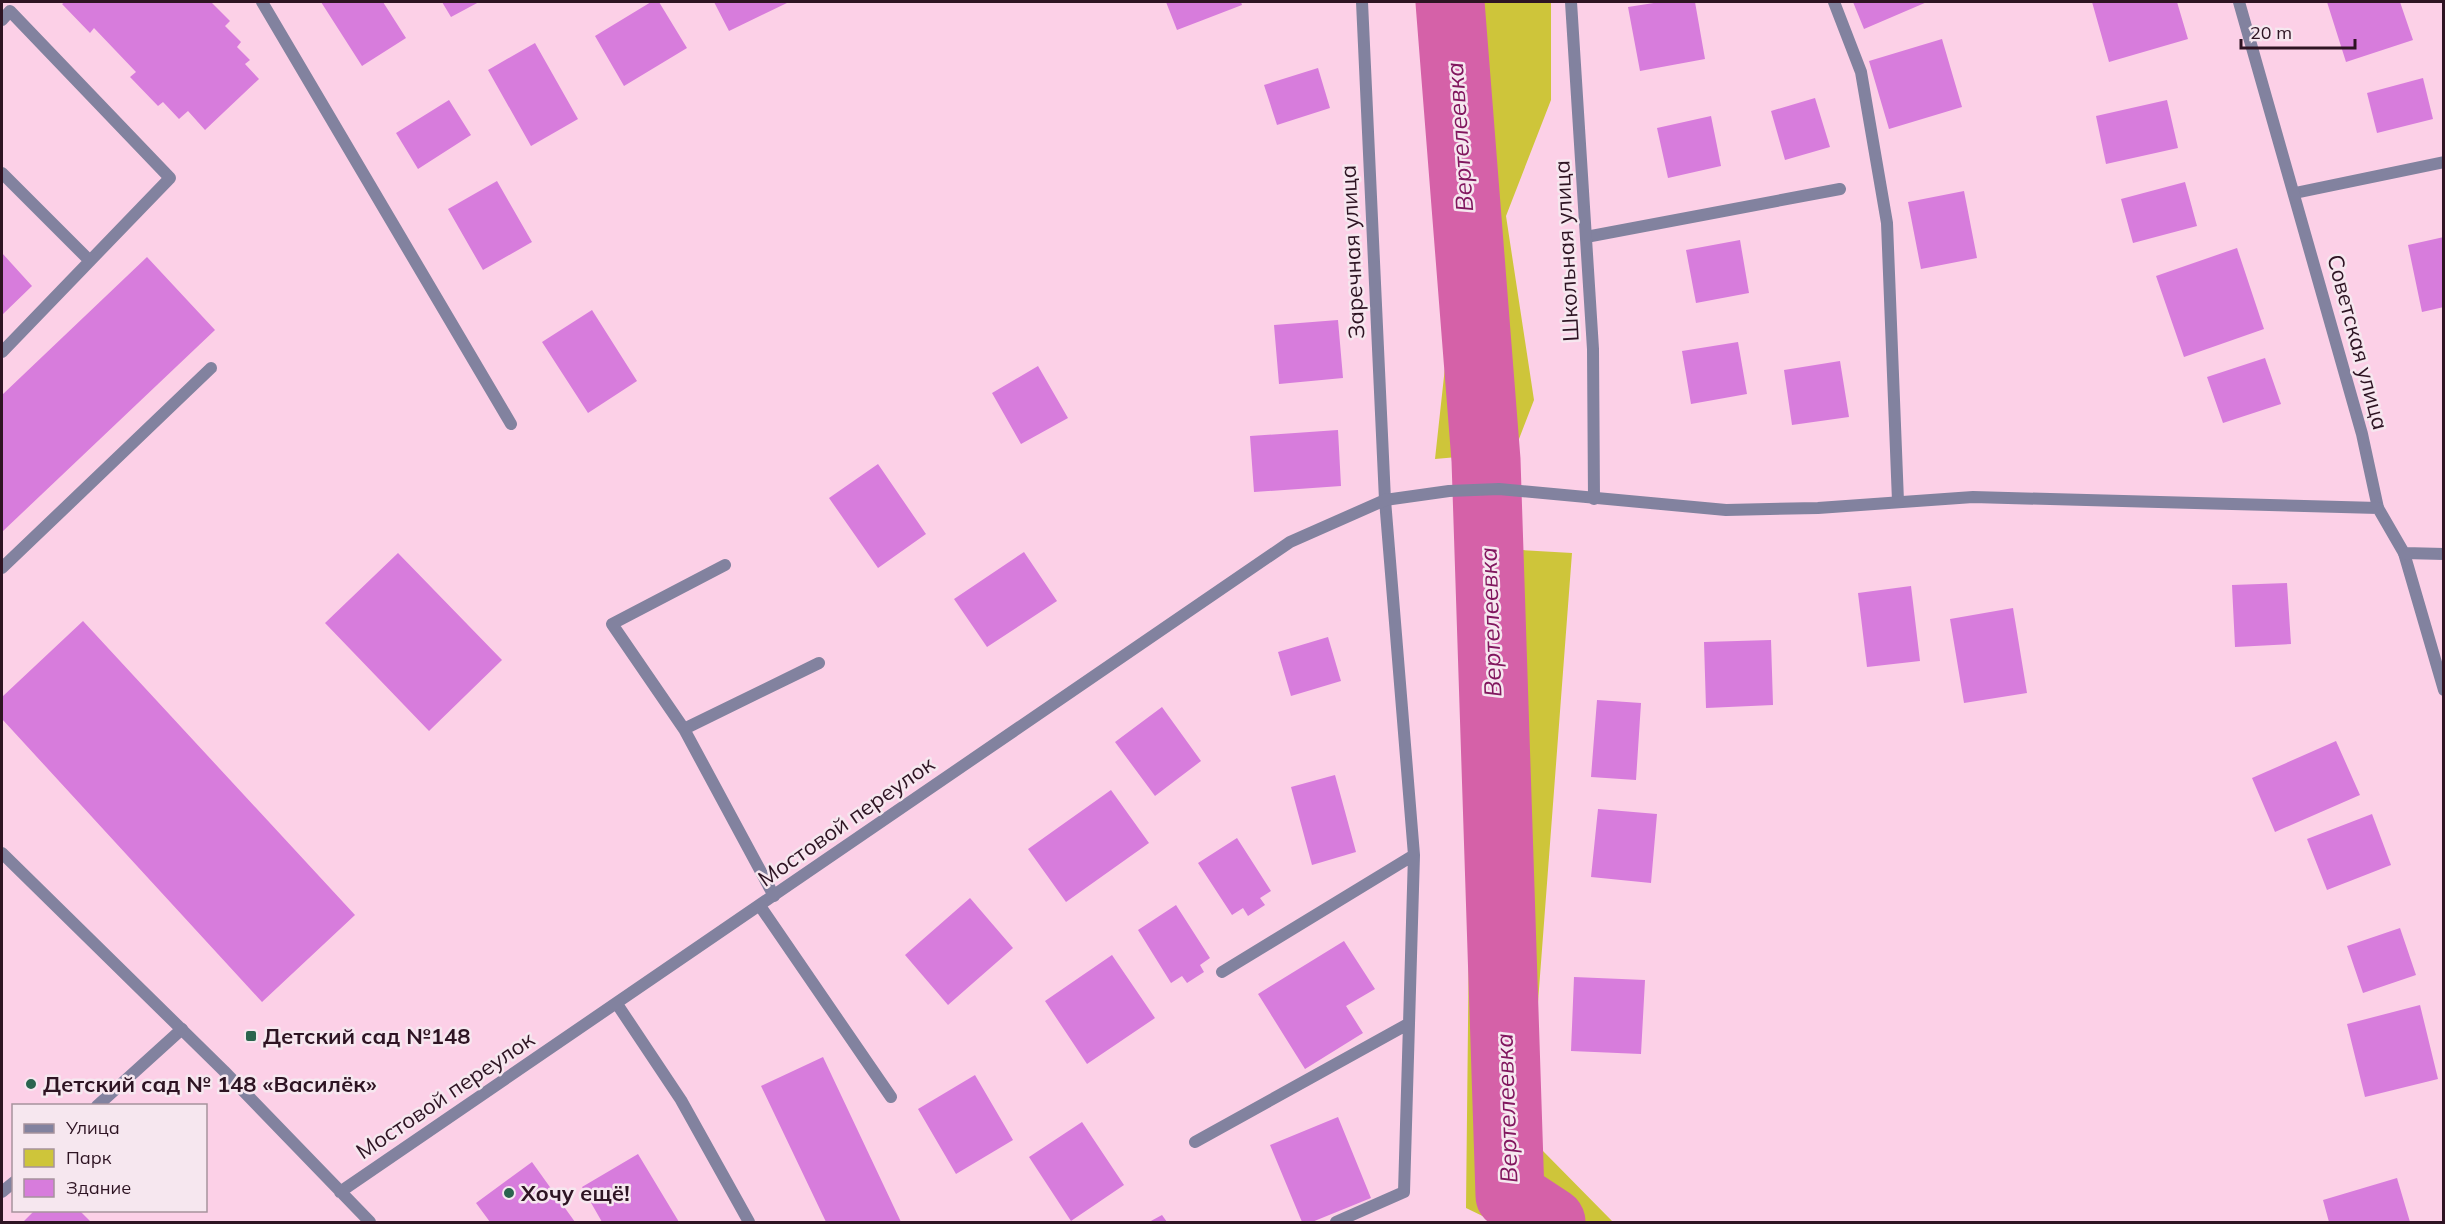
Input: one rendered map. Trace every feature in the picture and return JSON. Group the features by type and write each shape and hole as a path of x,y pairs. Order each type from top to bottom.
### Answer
{"street":[{"path":"262,2 511,424"},
{"name":"Заречная улица","path":"1336,1222 1404,1192 1414,855 1385,500 1362,2"},
{"name":"Школьная улица","path":"1571,2 1593,349 1594,499"},
{"path":"1834,2 1861,72 1887,223 1898,501"},
{"name":"Советская улица","path":"2239,2 2362,434 2378,508 2404,553 2444,690"},
{"path":"2,352 170,178 8,11"},
{"path":"2295,193 2444,162"},
{"path":"2,173 90,261"},
{"path":"1586,237 1840,189"},
{"path":"2,568 212,368"},
{"name":"Мостовой переулок","path":"340,1192 1290,542 1385,500 1449,491 1499,489 1726,510 1818,508 1973,496 2378,508"},
{"path":"2404,553 2444,554"},
{"path":"725,566 612,624 684,729 774,896"},
{"path":"684,729 819,663"},
{"path":"2,854 182,1029 370,1222"},
{"path":"1222,972 1414,855"},
{"path":"760,906 891,1097"},
{"path":"617,1004 681,1100 749,1222"},
{"path":"1195,1142 1408,1024"},
{"path":"99,1104 182,1029"}],"green space":[{"path":"1425,2 1551,2 1551,100 1506,216 1534,400 1514,452 1435,459 1451,312 1424,63"},
{"path":"1468,547 1572,553 1534,1055 1542,1150 1613,1222 1495,1222 1466,1208 1470,842"}],"building":[{"path":"65,2 211,2 230,21 225,26 241,42 237,47 250,60 245,64 259,79 205,130 188,111 179,119 163,102 158,106 130,77 136,72 94,28 90,33 62,4"},
{"path":"321,2 383,2 406,38 362,66"},
{"path":"442,2 479,2 451,17"},
{"path":"651,2 659,2 687,48 624,86 595,36"},
{"path":"714,2 789,2 729,31"},
{"path":"1166,2 1241,2 1242,5 1177,30"},
{"path":"1660,2 1695,2 1705,59 1640,71 1628,7"},
{"path":"1853,2 1927,2 1864,29"},
{"path":"2092,2 2177,2 2188,39 2109,62"},
{"path":"2327,2 2400,2 2413,40 2346,62"},
{"path":"1942,39 1962,107 1889,129 1869,61"},
{"path":"535,43 578,119 531,146 488,70"},
{"path":"1318,68 1330,108 1277,125 1264,85"},
{"path":"2423,78 2433,119 2377,133 2367,93"},
{"path":"1815,98 1830,147 1785,160 1771,111"},
{"path":"449,100 471,135 418,169 396,133"},
{"path":"2167,100 2178,148 2106,164 2096,116"},
{"path":"1711,116 1721,166 1668,178 1657,128"},
{"path":"497,181 532,242 483,270 448,209"},
{"path":"2185,182 2197,226 2133,243 2121,199"},
{"path":"1964,191 1977,258 1921,269 1908,202"},
{"path":"2444,237 2444,307 2422,312 2408,245"},
{"path":"1740,240 1749,293 1696,303 1686,250"},
{"path":"2237,248 2264,329 2184,357 2156,276"},
{"path":"2,253 32,286 2,315"},
{"path":"147,257 215,330 2,532 2,395"},
{"path":"592,310 637,381 588,413 542,342"},
{"path":"1338,320 1343,378 1279,384 1274,325"},
{"path":"1738,342 1747,394 1691,404 1682,351"},
{"path":"2265,358 2281,404 2223,423 2207,377"},
{"path":"1840,361 1849,417 1792,425 1784,370"},
{"path":"1038,366 1068,418 1021,444 992,393"},
{"path":"1338,430 1341,486 1254,492 1250,436"},
{"path":"878,464 926,534 878,568 829,498"},
{"path":"1024,552 1057,601 987,647 954,599"},
{"path":"398,553 502,660 429,731 325,623"},
{"path":"2287,583 2291,644 2235,647 2232,585"},
{"path":"1911,586 1920,661 1867,667 1858,593"},
{"path":"2013,608 2027,693 1964,703 1950,619"},
{"path":"83,621 355,915 262,1002 2,719 2,697"},
{"path":"1328,637 1341,681 1291,696 1278,652"},
{"path":"1771,640 1773,705 1706,708 1704,642"},
{"path":"1597,700 1641,703 1636,780 1591,777"},
{"path":"1162,707 1201,761 1155,796 1115,742"},
{"path":"2336,741 2360,795 2275,832 2252,778"},
{"path":"1335,775 1356,852 1312,865 1291,787"},
{"path":"1111,790 1149,843 1066,902 1028,849"},
{"path":"1598,809 1657,814 1651,883 1591,877"},
{"path":"2372,814 2391,865 2327,890 2307,839"},
{"path":"1237,838 1271,891 1260,898 1265,905 1248,916 1243,908 1232,915 1198,863"},
{"path":"970,898 1013,948 948,1005 905,955"},
{"path":"1176,905 1210,958 1200,965 1204,972 1187,983 1182,976 1171,983 1138,930"},
{"path":"2400,928 2416,975 2363,993 2347,946"},
{"path":"1344,941 1375,989 1346,1006 1363,1033 1305,1069 1258,994"},
{"path":"1112,955 1155,1018 1087,1064 1045,1001"},
{"path":"1574,977 1645,980 1641,1054 1571,1051"},
{"path":"2420,1005 2438,1079 2365,1097 2347,1024"},
{"path":"823,1057 901,1222 826,1222 761,1086"},
{"path":"975,1075 1013,1140 956,1174 918,1109"},
{"path":"1338,1117 1371,1198 1312,1222 1302,1222 1270,1145"},
{"path":"1082,1122 1124,1185 1071,1221 1029,1157"},
{"path":"638,1154 679,1222 602,1222 582,1187"},
{"path":"532,1162 575,1222 490,1222 476,1203"},
{"path":"2397,1178 2410,1222 2329,1222 2323,1200"},
{"path":"33,1212 81,1212 91,1222 23,1222"},
{"path":"1162,1215 1167,1222 1149,1222"}],"waterway":[{"name":"Вертелеевка","path":"1450,2 1486,460 1510,1195 1551,1222"}],"place":[{"name":"Детский сад №148","path":"251,1036"},
{"name":"Детский сад № 148 «Василёк»","path":"31,1084"},
{"name":"Хочу ещё!","path":"509,1193"}]}
